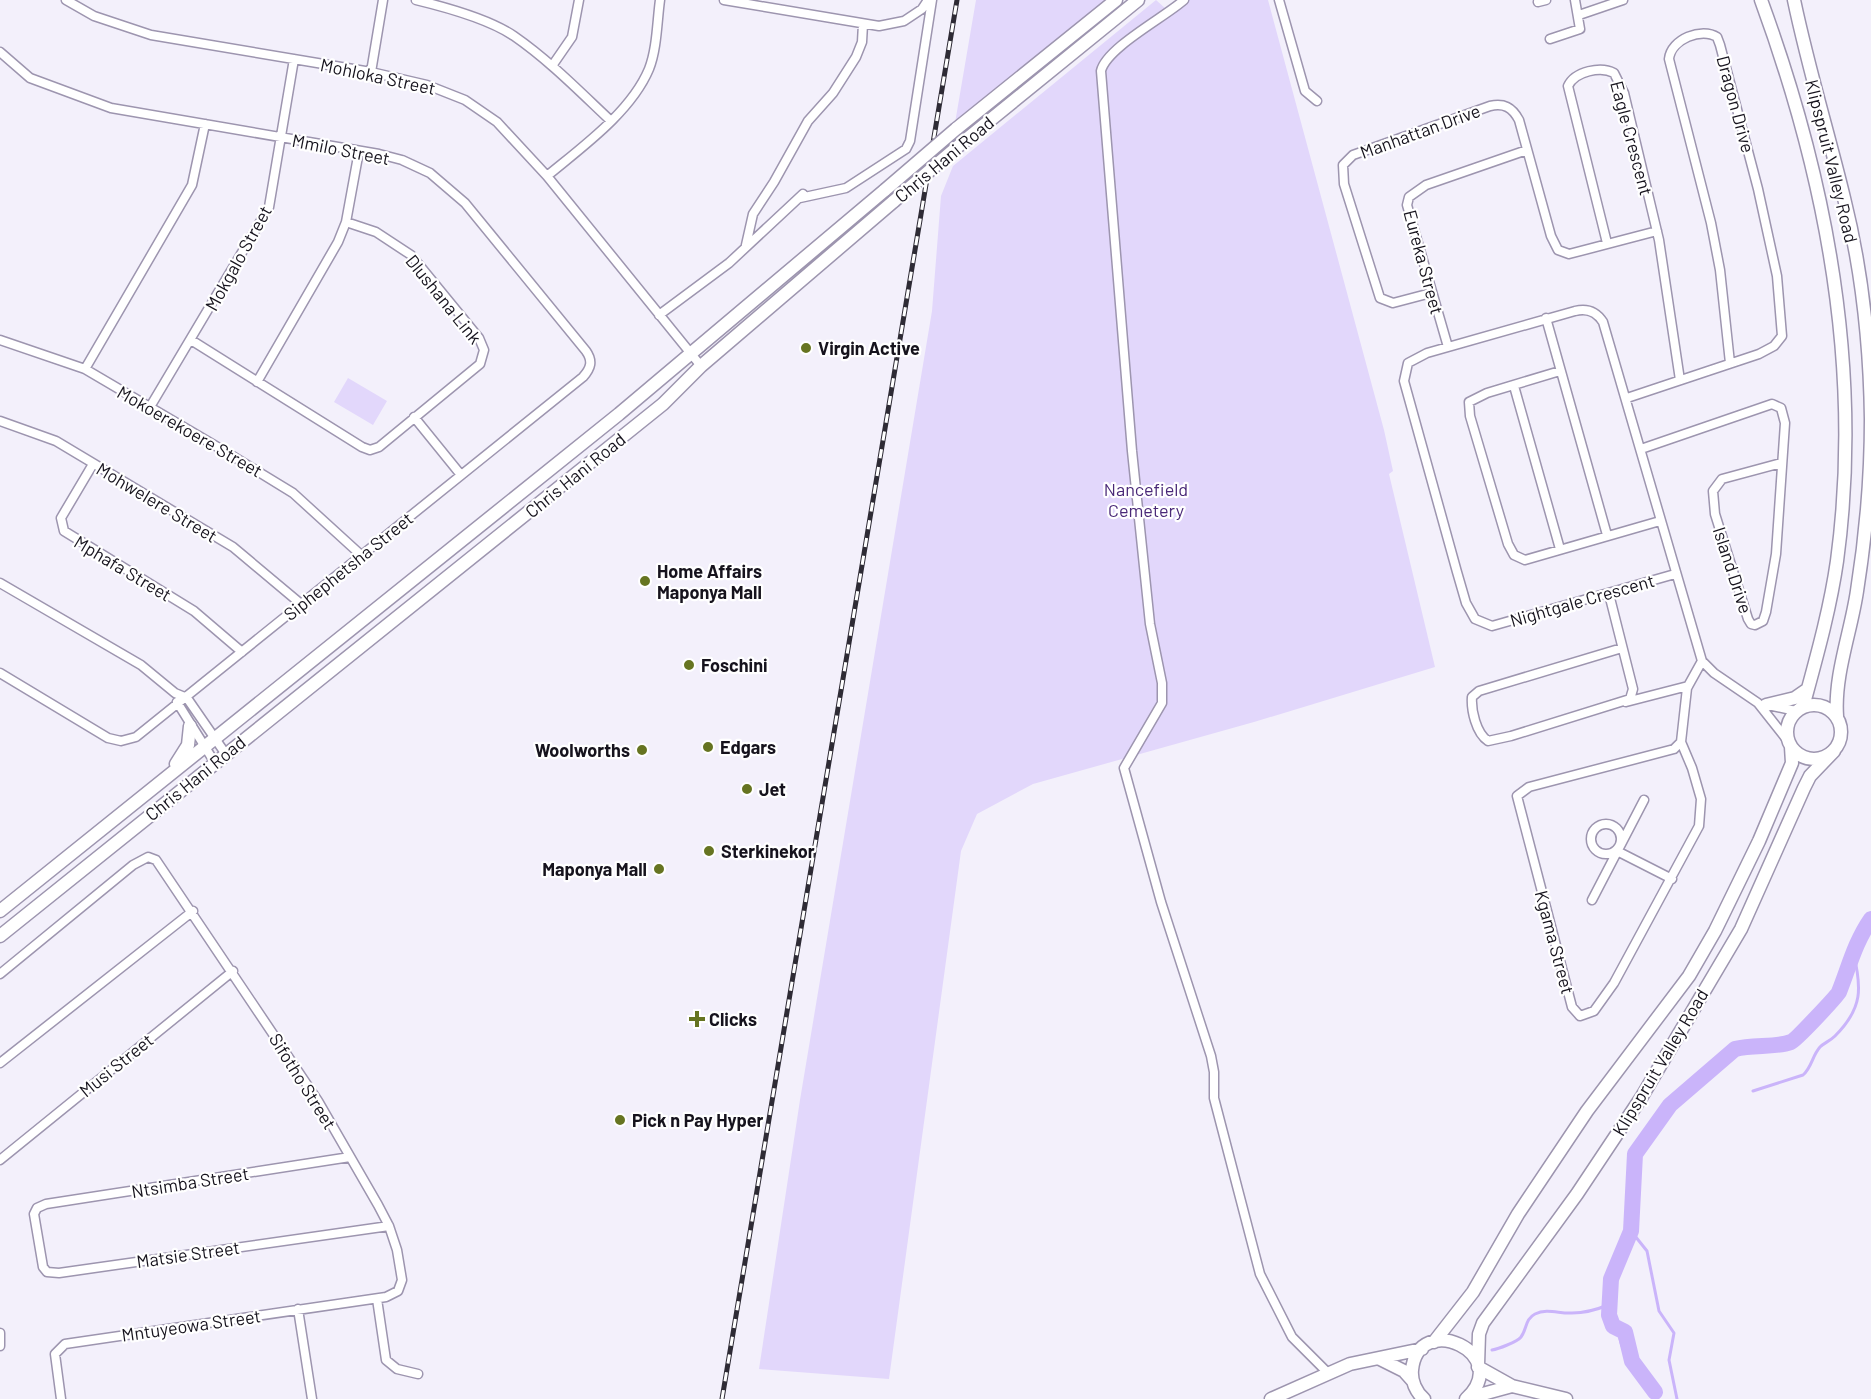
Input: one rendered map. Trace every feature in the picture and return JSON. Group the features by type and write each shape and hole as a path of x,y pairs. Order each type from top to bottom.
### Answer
{"main road":[{"name":"Chris Hani Road","path":"0,911 619,414 956,129 1116,0"},
{"name":"Chris Hani Road","path":"0,936 225,753 663,404 701,366 962,143 1138,0"},
{"name":"Klipspruit Valley Road","path":"1761,0 1797,106 1825,216 1835,280 1845,382 1844,500 1837,563 1808,689 1800,709"},
{"name":"Klipspruit Valley Road","path":"1794,0 1806,58 1845,200 1858,270 1868,368 1870,483 1866,528 1857,592 1836,693 1837,716"},
{"path":"1762,704 1795,698 1808,689"},
{"path":"1815,704 1824,706 1837,716 1842,734 1834,751 1823,758 1810,759 1790,744 1788,725 1800,709 1815,704"},
{"path":"169,775 187,749 190,726"},
{"name":"Klipspruit Valley Road","path":"1271,1399 1327,1372 1423,1348 1434,1341 1473,1292 1518,1214 1587,1111 1689,976 1719,923 1759,841 1792,763 1790,744"},
{"name":"Klipspruit Valley Road","path":"1467,1398 1478,1380 1479,1334 1484,1323 1577,1194 1641,1098 1741,929 1804,788 1834,751"},
{"path":"1434,1341 1453,1341 1463,1345 1470,1350 1478,1366 1512,1386 1566,1399"},
{"path":"1414,1389 1413,1363 1423,1348"},
{"path":"1379,1358 1404,1371 1414,1389 1424,1399"},
{"path":"1467,1398 1512,1386"}],"street":[{"name":"Mohloka Street","path":"66,0 94,16 151,35 371,72 427,85 465,100 497,122 547,176 701,366"},
{"path":"371,72 383,0"},
{"path":"416,0 499,28 513,35 552,66 611,121"},
{"path":"552,66 572,37 579,0"},
{"path":"547,176 611,121 637,88 649,68 660,0"},
{"path":"724,0 863,24 894,24 913,16 930,0"},
{"path":"659,315 707,280 803,195 846,188 906,148 910,141 930,0"},
{"path":"1184,0 1120,47 1103,63 1101,71 1132,451 1150,624 1162,683 1162,703 1124,768 1163,909 1211,1056 1214,1072 1214,1098 1260,1274 1292,1337 1327,1372"},
{"path":"1279,0 1305,91 1317,101"},
{"path":"1550,39 1580,28 1575,0"},
{"path":"1579,15 1623,0"},
{"path":"746,245 753,214 808,121 832,93 856,57 862,42 863,24"},
{"name":"Dragon Drive","path":"1627,398 1730,363 1780,342 1783,324 1774,265 1724,58 1717,37 1704,33 1678,42 1671,50 1669,58 1720,270 1730,363"},
{"name":"Mmilo Street","path":"0,52 30,78 111,108 359,151 402,160 430,173 465,203 588,354 590,369 583,377"},
{"name":"Mokgalo Street","path":"150,407 265,216 271,199 294,59"},
{"name":"Eagle Crescent","path":"1607,243 1568,86 1575,77 1602,69 1614,73 1624,93 1657,231 1671,309 1680,380"},
{"name":"Manhattan Drive","path":"1431,293 1393,303 1380,298 1344,184 1342,170 1346,160 1402,137 1499,104 1514,112 1551,236 1558,250 1569,254 1657,231"},
{"path":"85,369 192,185 205,124"},
{"name":"Eureka Street","path":"1448,347 1407,205 1409,197 1426,185 1527,150"},
{"path":"257,382 338,242 346,222 359,151"},
{"name":"Dlushana Link","path":"190,340 366,449 379,447 480,364 484,356 482,344 411,255 386,237 346,222"},
{"name":"Nightgale Crescent","path":"1582,309 1599,315 1627,398 1675,574 1492,626 1482,624 1471,614 1457,572 1404,381 1405,368 1414,358 1448,347 1582,309"},
{"path":"1546,318 1607,535"},
{"name":"Mokoerekoere Street","path":"0,340 85,369 282,485 310,507 361,555"},
{"path":"1560,371 1486,393 1470,402 1481,453 1508,544 1514,555 1526,560 1660,521"},
{"name":"Siphephetsha Street","path":"0,673 108,738 121,741 136,737 178,706 361,555 583,377"},
{"path":"1514,386 1560,549"},
{"name":"Island Drive","path":"1641,449 1778,405 1785,414 1776,554 1766,612 1763,621 1755,625 1751,624 1748,619 1715,514 1713,491 1722,479 1781,463"},
{"path":"414,417 461,475"},
{"name":"Mohwelere Street","path":"0,422 56,441 245,554 301,604"},
{"name":"Mphafa Street","path":"93,464 61,518 64,531 194,610 242,652"},
{"path":"1675,574 1702,661 1714,673 1762,704 1790,744"},
{"path":"0,583 141,665 175,693 187,698 225,753"},
{"path":"1609,594 1633,688 1631,698 1626,702"},
{"path":"1623,648 1479,691 1472,697 1471,703 1478,729 1488,741 1688,686"},
{"name":"Kgama Street","path":"1681,742 1674,749 1529,787 1517,796 1572,1007 1578,1015 1589,1015 1600,1002 1641,937 1699,826 1702,809 1698,786 1681,742 1688,686 1702,661"},
{"path":"175,693 178,706 203,748 215,763"},
{"path":"1762,704 1800,709"},
{"path":"1592,900 1644,800"},
{"path":"1617,851 1672,879"},
{"name":"Sifotho Street","path":"0,974 142,859 152,857 161,865 193,911 318,1101 389,1226 402,1280 398,1292 377,1299"},
{"path":"0,1063 193,911"},
{"name":"Musi Street","path":"0,1160 233,971"},
{"name":"Ntsimba Street","path":"34,1214 37,1208 46,1204 350,1157"},
{"name":"Matsie Street","path":"34,1214 43,1267 47,1272 54,1274 389,1226"},
{"path":"377,1299 386,1359 397,1369 418,1374"},
{"name":"Mntuyeowa Street","path":"61,1399 55,1354 65,1344 377,1299"},
{"path":"298,1309 312,1399"},
{"path":"0,1333 0,1346"}],"green space":[{"path":"976,0 1106,0 955,123"},
{"name":"Nancefield Cemetery","path":"1156,0 1166,9 1178,0 1268,0 1384,430 1393,471 1389,474 1435,667 1254,722 1033,784 977,814 961,851 889,1379 759,1369 800,1100 932,311 941,196 953,166"},
{"path":"348,378 387,401 373,425 334,402"}],"waterway":[{"path":"1655,1392 1632,1361 1625,1332 1613,1326 1609,1315 1611,1279 1631,1231 1635,1154 1670,1105 1735,1049 1785,1044 1800,1034 1839,992 1856,946 1871,919"},
{"path":"1753,1091 1803,1075 1820,1047 1844,1026 1851,1016 1858,997 1858,976 1853,951"},
{"path":"1631,1231 1647,1251 1659,1311 1674,1333 1669,1360 1677,1399"},
{"path":"1492,1350 1519,1339 1529,1319 1535,1314 1544,1311 1582,1312 1608,1305"},
{"path":"1617,1328 1622,1346 1632,1361"},
{"path":"1654,1399 1655,1392"}],"railway":[{"path":"722,1399 957,0"}],"place":[{"name":"Virgin Active","path":"806,348"},
{"name":"Home Affairs Maponya Mall","path":"645,581"},
{"name":"Foschini","path":"689,665"},
{"name":"Edgars","path":"708,747"},
{"name":"Woolworths","path":"642,750"},
{"name":"Jet","path":"747,789"},
{"name":"Sterkinekor","path":"709,851"},
{"name":"Maponya Mall","path":"659,869"},
{"name":"Clicks","path":"697,1019"},
{"name":"Pick n Pay Hyper","path":"620,1120"}]}
